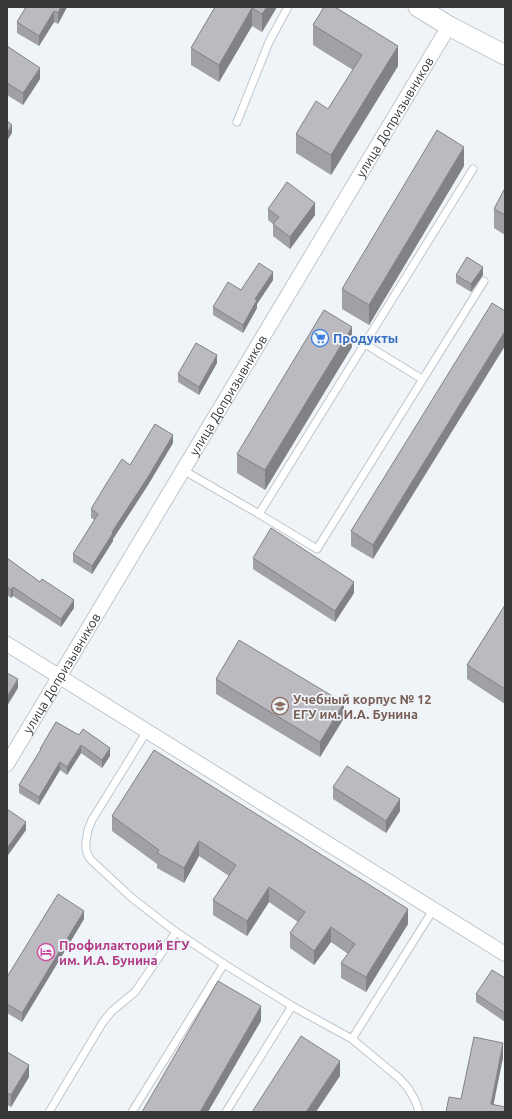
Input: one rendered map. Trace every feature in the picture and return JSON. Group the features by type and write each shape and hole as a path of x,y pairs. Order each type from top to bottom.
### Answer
{"main road":[{"path":"418,7 449,26 505,55"}],"street":[{"name":"улица Допризывников","path":"7,764 449,26"},
{"path":"7,644 505,954"}],"lane":[{"path":"237,122 269,42 288,7"},
{"path":"259,514 473,169"},
{"path":"183,470 317,549 484,281"},
{"path":"365,344 422,379"},
{"path":"147,731 92,820 88,830 86,850 90,859 132,898 176,932 292,1006 352,1039 399,1078 408,1088 416,1102 419,1112"},
{"path":"352,1039 434,910"},
{"path":"49,1112 104,1022 112,1012 136,992 176,932"},
{"path":"132,1112 224,964"},
{"path":"226,1112 292,1006"}],"building":[{"path":"26,7 61,7 58,13 54,11 39,36 17,22"},
{"path":"215,7 267,7 262,14 252,8 219,65 191,48"},
{"path":"324,7 335,7 398,46 331,155 296,134 316,101 328,109 362,55 313,25"},
{"path":"7,46 40,68 23,93 7,83"},
{"path":"7,121 12,125 7,133"},
{"path":"437,130 464,147 369,305 342,289"},
{"path":"287,182 315,203 290,237 273,224 279,217 268,209"},
{"path":"505,188 505,215 494,209"},
{"path":"467,257 483,267 471,284 456,275"},
{"path":"259,263 273,272 255,299 257,300 243,325 213,307 228,282 241,290"},
{"path":"492,303 505,311 505,331 373,545 351,531"},
{"path":"324,310 352,327 265,470 237,454"},
{"path":"196,343 217,355 199,387 178,374"},
{"path":"155,424 173,435 92,566 73,554 98,514 91,509 122,459 130,465"},
{"path":"271,528 354,582 335,611 253,558"},
{"path":"7,558 40,582 42,579 74,600 61,619 13,587 11,590 7,587"},
{"path":"505,605 505,689 467,665"},
{"name":"Учебный корпус № 12 ЕГУ им. И.А. Бунина","path":"239,640 344,703 320,742 216,679"},
{"path":"7,673 18,679 7,697"},
{"path":"56,722 79,735 83,729 110,748 102,760 81,745 67,767 60,762 39,797 19,785"},
{"path":"154,750 408,909 366,977 341,963 355,944 331,927 314,951 290,933 305,912 269,887 247,921 213,900 236,865 199,841 184,868 157,853 159,850 112,816"},
{"path":"347,766 400,799 386,821 333,787"},
{"path":"7,809 26,822 8,847 7,846"},
{"name":"Профилакторий ЕГУ им. И.А. Бунина","path":"58,894 84,911 22,1013 7,1004 7,977"},
{"path":"492,970 505,978 505,1013 476,994"},
{"path":"218,981 261,1006 200,1112 142,1112"},
{"path":"301,1036 340,1061 306,1112 252,1112"},
{"path":"474,1037 503,1043 491,1104 505,1107 505,1112 446,1112 449,1097 461,1099"},
{"path":"7,1052 29,1065 11,1095 7,1093"}],"place":[{"name":"Продукты","path":"320,338"},
{"name":"Учебный корпус № 12 ЕГУ им. И.А. Бунина","path":"280,706"},
{"name":"Профилакторий ЕГУ им. И.А. Бунина","path":"46,952"}]}
